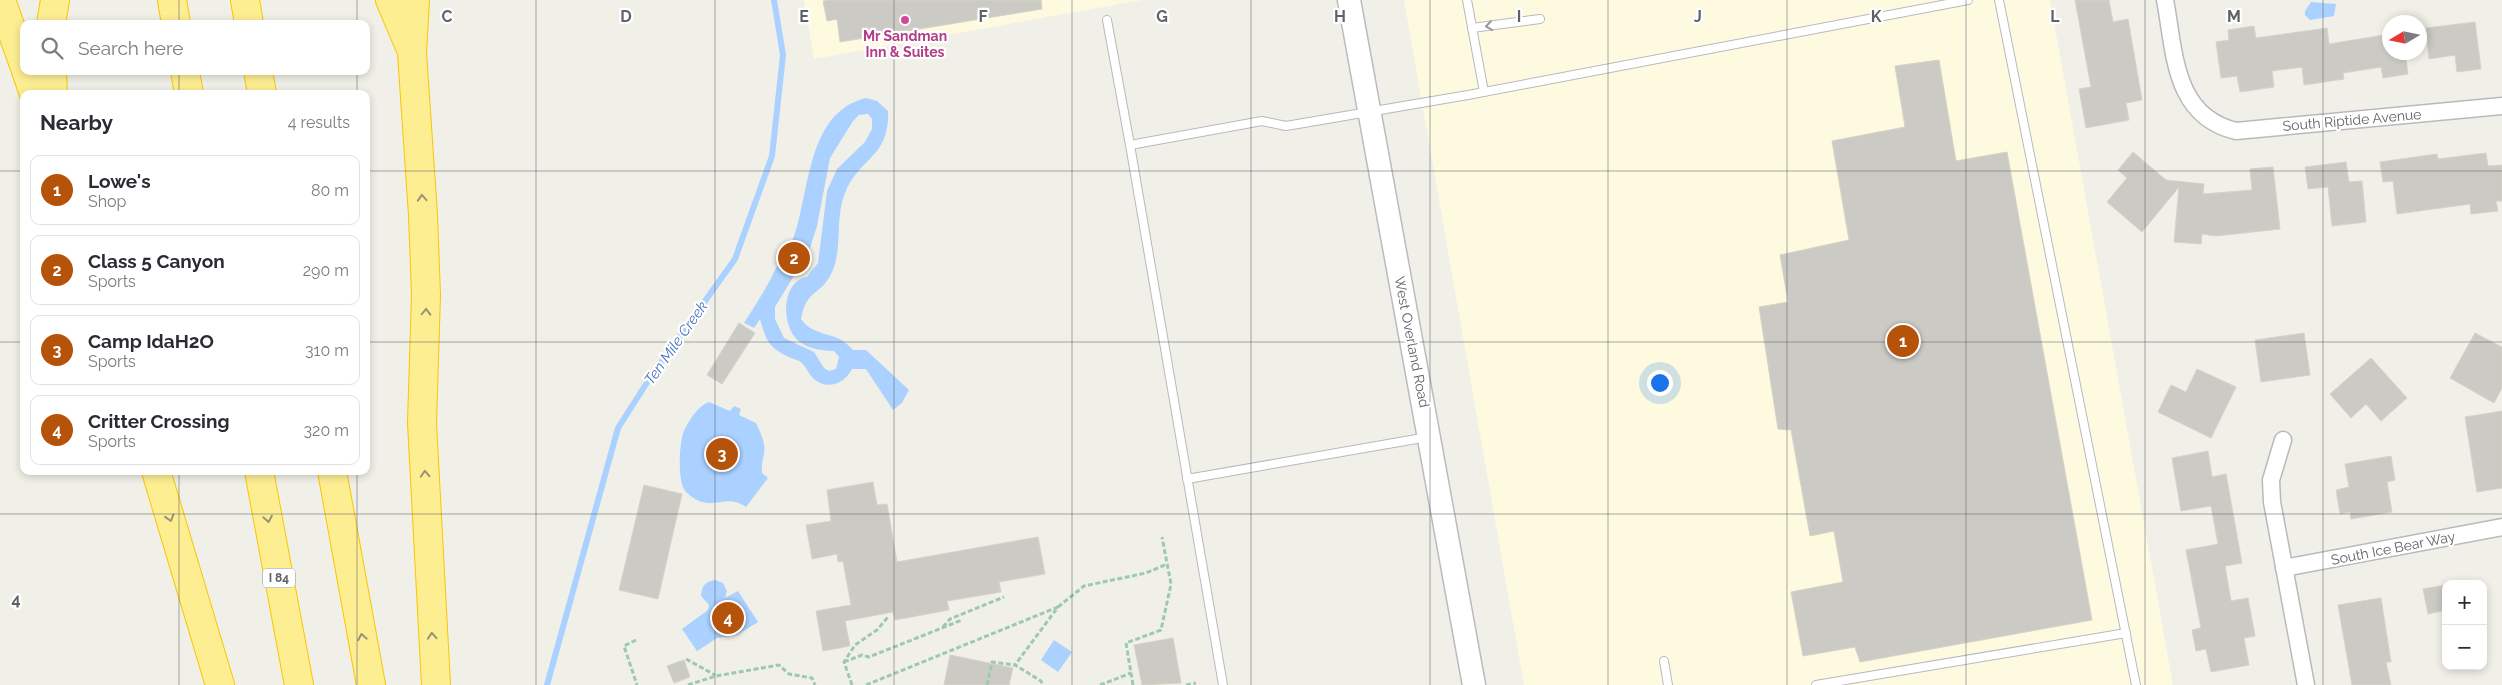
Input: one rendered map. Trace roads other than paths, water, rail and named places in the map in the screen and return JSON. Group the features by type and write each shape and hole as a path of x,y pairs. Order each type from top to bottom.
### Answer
{"highway":[{"path":"1,0 20,54"},
{"path":"52,20 55,0"},
{"path":"172,0 175,20"},
{"path":"245,0 248,20"},
{"path":"390,0 412,53"},
{"path":"415,0 412,53 423,215 426,295 422,423 436,685"},
{"path":"27,75 33,90"},
{"path":"52,75 53,90"},
{"path":"186,75 188,90"},
{"path":"259,75 261,90"},
{"path":"157,475 220,685"},
{"name":"I 84","path":"260,475 299,685"},
{"path":"333,475 371,685"}],"street":[{"name":"West Overland Road","path":"1350,0 1474,685"},
{"name":"South Riptide Avenue","path":"2165,0 2180,80 2189,101 2220,127 2236,131 2502,106"},
{"path":"2283,440 2271,480 2272,502 2306,685"},
{"name":"South Ice Bear Way","path":"2284,568 2502,527"}],"lane":[{"path":"1467,0 1484,92"},
{"path":"1130,145 1262,121 1286,126 1370,110 1484,92 1968,0"},
{"path":"1999,0 2136,685"},
{"path":"1472,28 1540,19"},
{"path":"1106,20 1130,145 1223,685"},
{"path":"1187,479 1430,437"},
{"path":"1816,685 2126,633"},
{"path":"1664,661 1668,685"}],"water":[{"path":"2311,2 2336,4 2334,16 2310,20 2305,15 2305,11"},
{"path":"866,98 877,101 888,111 887,127 879,148 851,181 845,193 840,213 837,256 834,266 826,282 806,303 801,319 813,329 840,339 853,350 866,350 909,390 902,403 893,410 866,369 852,369 845,378 836,384 819,383 801,362 776,350 772,346 766,338 760,319 754,328 744,323 790,247 797,228 812,161 820,140 830,121 846,107","holes":["868,114 872,119 872,129 865,142 837,169 827,191 818,263 807,277 798,280 792,287 786,306 789,326 793,335 800,342 812,348 834,351 839,357 836,369 829,371 824,368 814,352 784,338 775,319 775,307 809,251 817,226 830,158 853,121 859,115"]},
{"path":"709,402 730,411 734,406 741,409 739,415 756,423 762,438 764,449 762,473 768,478 746,507 731,501 703,502 695,499 683,487 680,472 682,436 694,414"},
{"path":"715,580 723,583 727,591 725,598 738,591 758,622 737,635 717,638 697,651 682,629 708,610 709,605 701,596 701,592 705,585"},
{"path":"1054,640 1072,652 1058,672 1041,660"}],"waterway":[{"name":"Ten Mile Creek","path":"547,685 618,428 648,381 735,259 772,156 783,55 774,0"}],"place":[{"name":"Mr Sandman Inn & Suites","path":"905,20"},
{"name":"Class 5 Canyon","path":"794,258"},
{"name":"Lowe's","path":"1903,341"},
{"name":"Camp IdaH2O","path":"722,454"},
{"name":"Critter Crossing","path":"728,618"}]}
